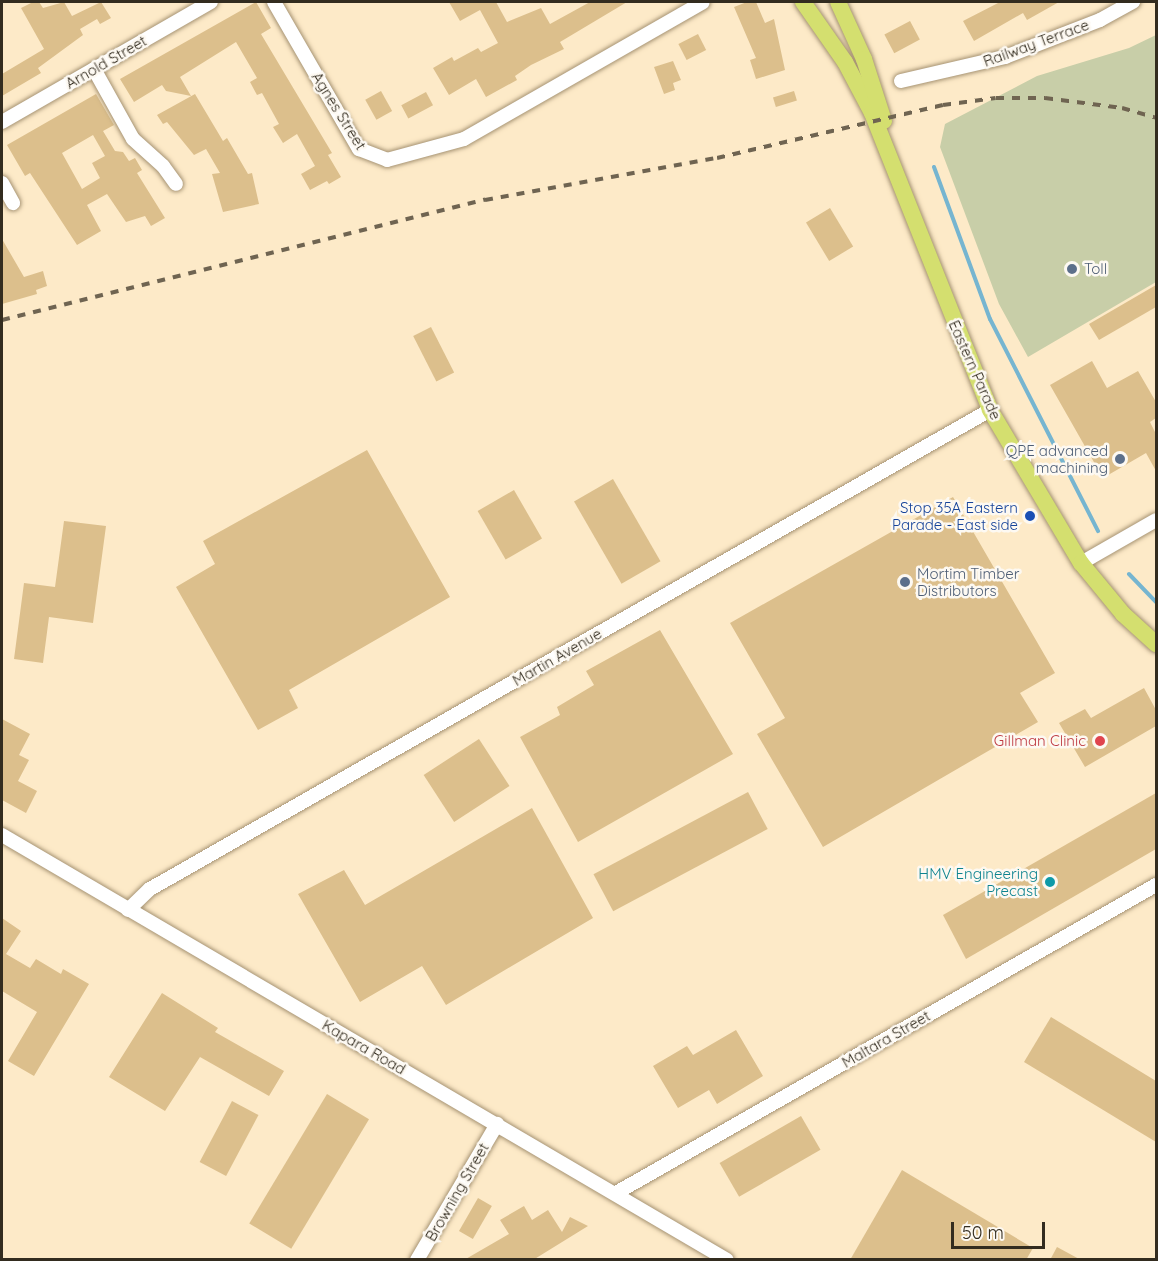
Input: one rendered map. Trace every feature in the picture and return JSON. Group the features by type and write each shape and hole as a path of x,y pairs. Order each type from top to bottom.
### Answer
{"main road":[{"name":"Eastern Parade","path":"803,2 828,35 853,76 893,161 990,410 1081,563 1123,614 1156,644"},
{"name":"Eastern Parade","path":"836,2 875,91 893,161"},
{"path":"828,35 837,26 836,2"}],"street":[{"name":"Arnold Street","path":"2,122 212,2"},
{"name":"Agnes Street","path":"274,2 365,154 387,160 454,144 703,2"},
{"name":"Railway Terrace","path":"901,81 1005,57 1100,20 1133,2"},
{"path":"94,69 133,139 164,165 176,184"},
{"path":"2,183 13,203"},
{"name":"Martin Avenue","path":"128,910 150,889 990,410"},
{"path":"1081,563 1156,520"},
{"name":"Kapara Road","path":"2,835 727,1260"},
{"name":"Maltara Street","path":"616,1193 1156,885"},
{"name":"Browning Street","path":"417,1260 497,1124"}],"green space":[{"path":"1156,35 1156,282 1028,357 999,304 940,147 945,124 1037,76 1129,48"}],"building":[{"path":"33,2 39,2 43,8 64,2 72,16 101,2 111,18 100,24 97,19 80,29 83,35 38,68 41,73 2,96 2,74 44,49 21,8"},
{"path":"256,2 271,28 261,34 332,153 328,155 341,177 329,184 327,181 310,190 301,174 315,166 297,134 283,143 273,127 279,124 262,93 257,95 250,82 257,78 236,42 180,77 191,96 166,91 162,85 134,102 120,79"},
{"path":"449,2 496,2 507,22 541,8 550,24 590,2 627,2 560,42 564,49 531,65 515,76 517,80 486,97 476,79 449,95 433,68 452,57 454,61 478,48 481,52 498,43 480,10 460,21"},
{"path":"747,2 756,2 765,23 774,19 785,70 756,79 750,60 756,58 734,7"},
{"path":"1000,2 1059,2 1027,20 1023,13 974,41 963,21"},
{"path":"910,21 920,40 894,53 884,35"},
{"path":"698,34 706,50 687,60 678,44"},
{"path":"673,61 681,80 673,83 675,90 664,94 654,67"},
{"path":"381,91 392,111 376,120 365,100"},
{"path":"794,91 797,101 776,107 773,97"},
{"path":"426,92 433,105 408,118 401,105"},
{"path":"96,94 114,125 103,131 115,151 123,152 129,161 135,158 142,170 137,173 165,218 151,226 145,216 126,222 107,194 87,205 101,231 77,245 30,173 25,176 7,145","holes":["93,135 105,156 92,163 100,178 82,189 62,153"]},
{"path":"195,94 223,141 227,138 248,174 252,173 259,204 223,212 212,174 220,173 206,149 194,155 167,122 163,124 157,115"},
{"path":"830,208 853,247 829,261 806,222"},
{"path":"2,239 24,277 43,271 47,286 36,290 37,294 2,304"},
{"path":"1156,285 1156,307 1099,340 1089,324"},
{"path":"431,327 454,372 436,382 413,336"},
{"path":"1092,361 1107,388 1138,371 1156,402 1156,418 1150,422 1156,434 1156,471 1146,453 1103,478 1050,385"},
{"path":"367,450 450,597 289,690 298,708 258,730 176,587 215,564 203,541"},
{"path":"613,479 660,561 622,584 574,502"},
{"path":"514,490 542,538 506,559 478,511"},
{"path":"953,497 1055,673 1020,693 1038,722 823,847 757,734 785,718 730,623"},
{"path":"64,521 106,526 93,623 49,617 43,663 14,659 24,583 55,587"},
{"path":"660,630 733,754 578,842 520,737 560,715 557,707 594,685 586,671"},
{"name":"Gillman Clinic","path":"1144,688 1156,710 1156,726 1085,767 1059,723 1085,709 1091,718"},
{"path":"2,719 30,734 19,755 29,760 18,781 37,791 26,813 2,800"},
{"path":"479,739 509,786 454,822 424,775"},
{"path":"748,792 768,829 613,911 593,874"},
{"name":"HMV Engineering Precast","path":"1156,793 1156,849 966,959 943,915"},
{"path":"532,808 593,918 446,1005 422,966 360,1002 298,894 344,870 365,905"},
{"path":"2,918 21,931 6,954 30,968 36,959 61,974 63,969 89,984 34,1076 8,1061 37,1012 2,991"},
{"path":"162,993 218,1028 215,1032 284,1071 269,1096 200,1057 165,1111 109,1077"},
{"path":"1051,1017 1156,1081 1156,1142 1024,1062"},
{"path":"736,1030 763,1076 717,1104 709,1090 678,1108 653,1066 687,1046 693,1055"},
{"path":"327,1094 369,1119 291,1249 249,1223"},
{"path":"232,1101 258,1115 226,1176 200,1162"},
{"path":"801,1116 820,1150 739,1197 720,1163"},
{"path":"902,1170 1033,1248 1026,1260 850,1260"},
{"path":"478,1198 492,1206 473,1239 459,1231"},
{"path":"524,1206 532,1220 548,1210 562,1232 570,1217 588,1226 533,1260 464,1260 509,1234 500,1220"},
{"path":"1057,1247 1081,1260 1050,1260"}],"waterway":[{"path":"934,167 990,319 1098,531"},
{"path":"1129,574 1156,602"}],"railway":[{"path":"2,320 485,200 717,158 943,105 996,98 1045,98 1122,108 1156,118"}],"place":[{"name":"Toll","path":"1072,269"},
{"name":"QPE advanced machining","path":"1120,459"},
{"name":"Stop 35A Eastern Parade - East side","path":"1030,516"},
{"name":"Mortim Timber Distributors","path":"905,582"},
{"name":"Gillman Clinic","path":"1100,741"},
{"name":"HMV Engineering Precast","path":"1050,882"}]}
